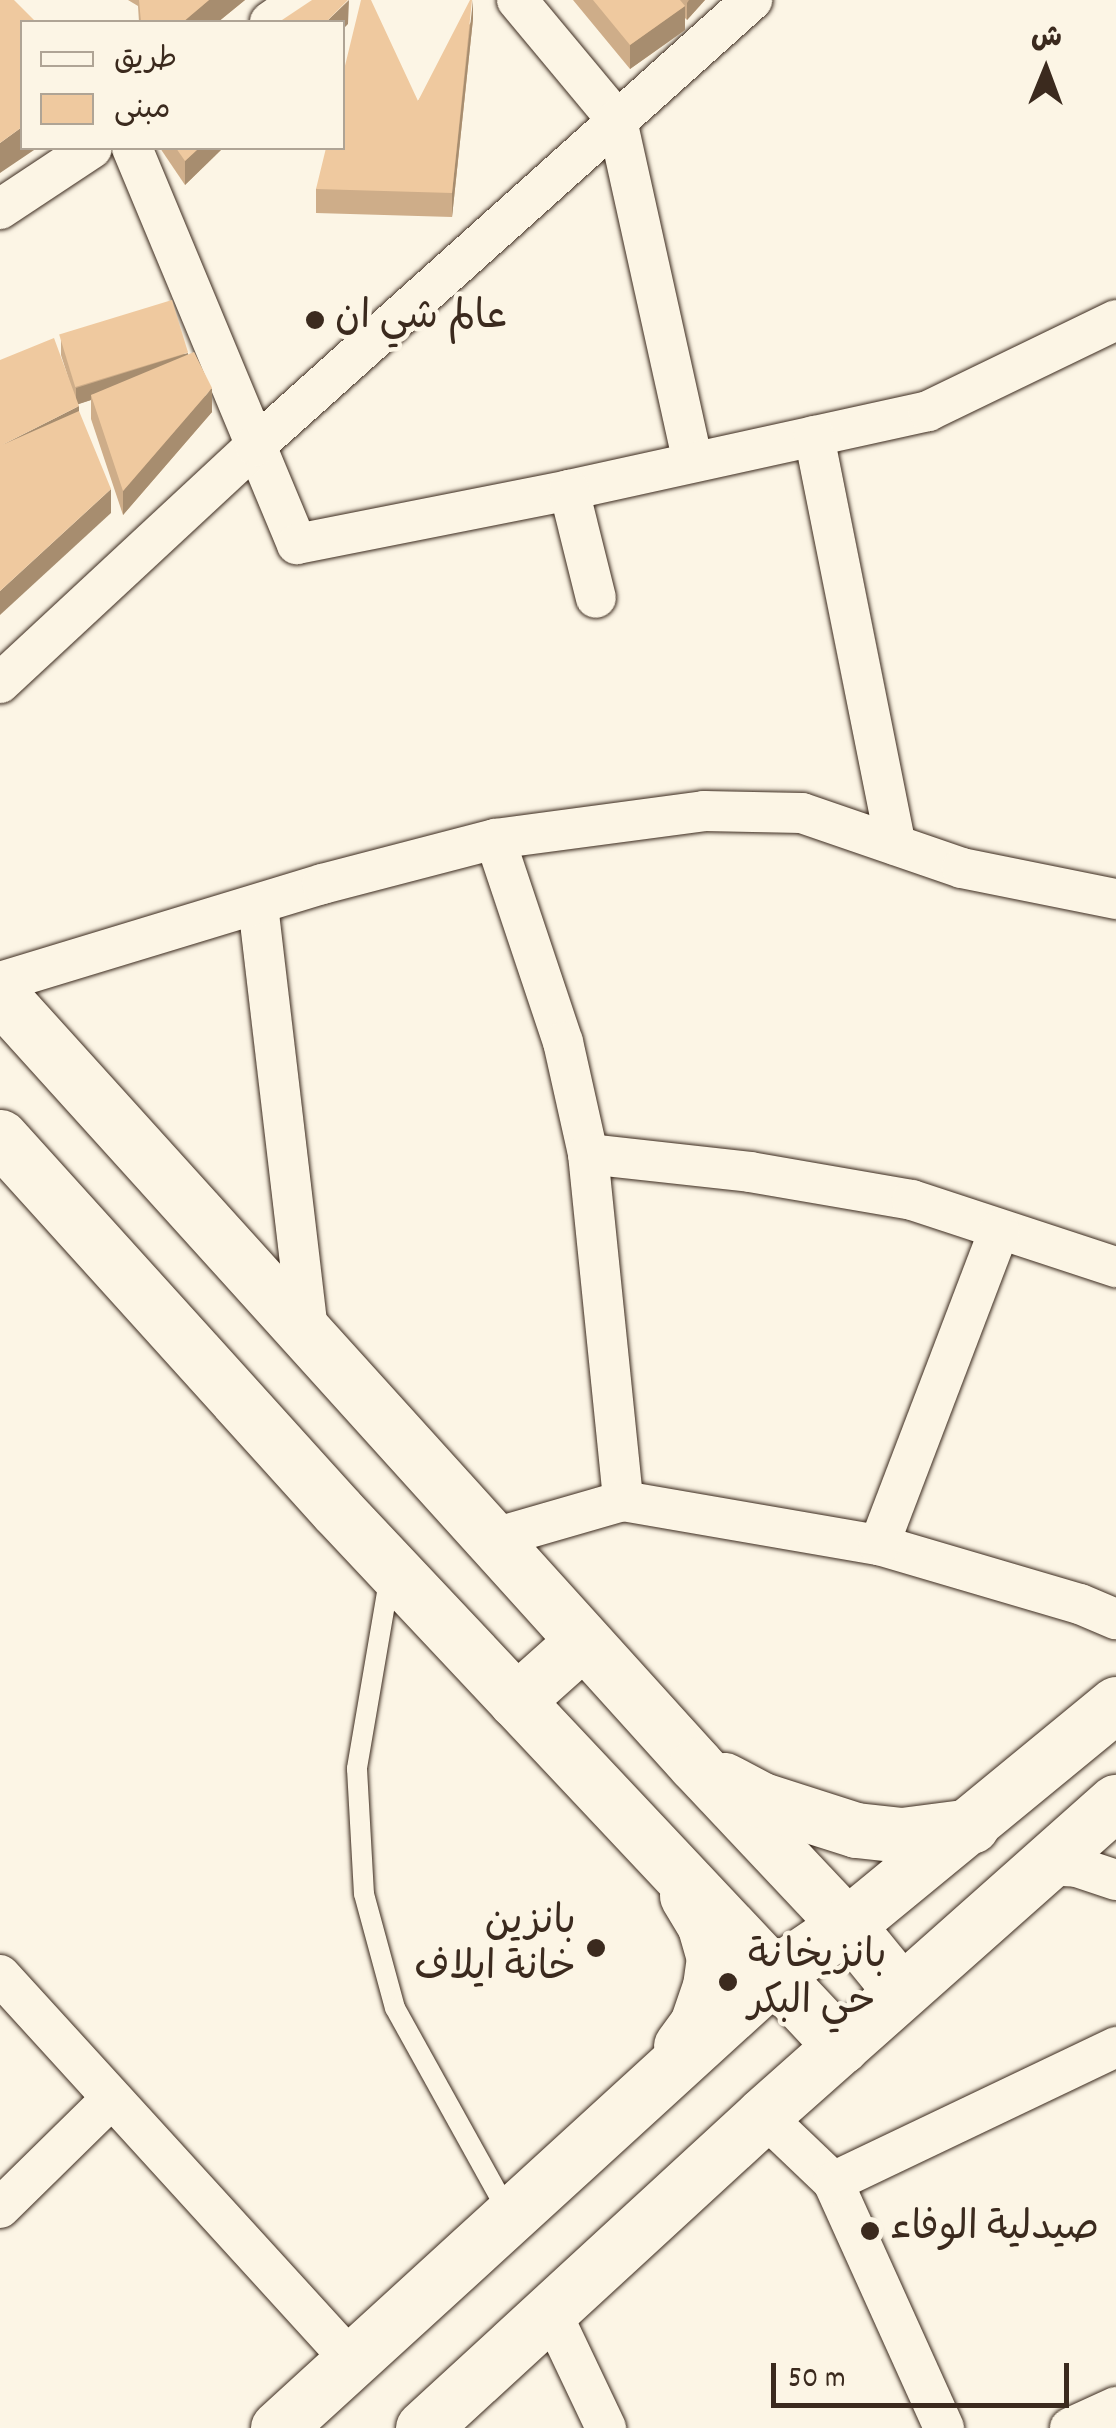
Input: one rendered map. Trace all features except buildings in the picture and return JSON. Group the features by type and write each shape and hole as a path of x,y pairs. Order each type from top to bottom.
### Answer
{"main road":[{"path":"0,995 696,1765 847,1925 901,1992"},
{"path":"0,1137 392,1568 841,2046"},
{"path":"516,1701 584,1640"},
{"path":"278,2428 776,1974 847,1925 1116,1704"},
{"path":"696,1765 762,1800 856,1830 902,1835 971,1826"},
{"path":"423,2428 763,2114 1116,1802"},
{"path":"640,2099 698,2024 714,1958 704,1924 662,1855"}],"street":[{"path":"273,20 302,0"},
{"path":"516,0 618,120 693,462"},
{"path":"0,683 255,446 752,0"},
{"path":"0,209 89,150"},
{"path":"133,150 297,544 569,490 928,411 1116,320"},
{"path":"814,436 896,845"},
{"path":"569,490 596,598"},
{"path":"0,982 495,839 704,811 802,813 962,868 1116,899"},
{"path":"495,839 563,1042 588,1154 623,1500"},
{"path":"258,905 310,1337"},
{"path":"588,1154 750,1172 912,1200 1116,1268"},
{"path":"880,1545 999,1230"},
{"path":"491,1538 623,1500 880,1545 1116,1618"},
{"path":"1044,1864 1077,1867 1116,1880"},
{"path":"0,1975 352,2361"},
{"path":"833,2182 1116,2047"},
{"path":"0,2208 111,2098"},
{"path":"763,2114 833,2182 944,2428"},
{"path":"550,2310 606,2428"},
{"path":"1070,2428 1116,2407"}],"lane":[{"path":"392,1568 358,1769 364,1894 396,2008 510,2216"}],"place":[{"name":"عالم شي ان","path":"315,320"},
{"name":"بانزين خانة ايلاف","path":"596,1948"},
{"name":"بانزيخانة حي البكر","path":"728,1982"},
{"name":"صيدلية الوفاء","path":"870,2231"}]}
